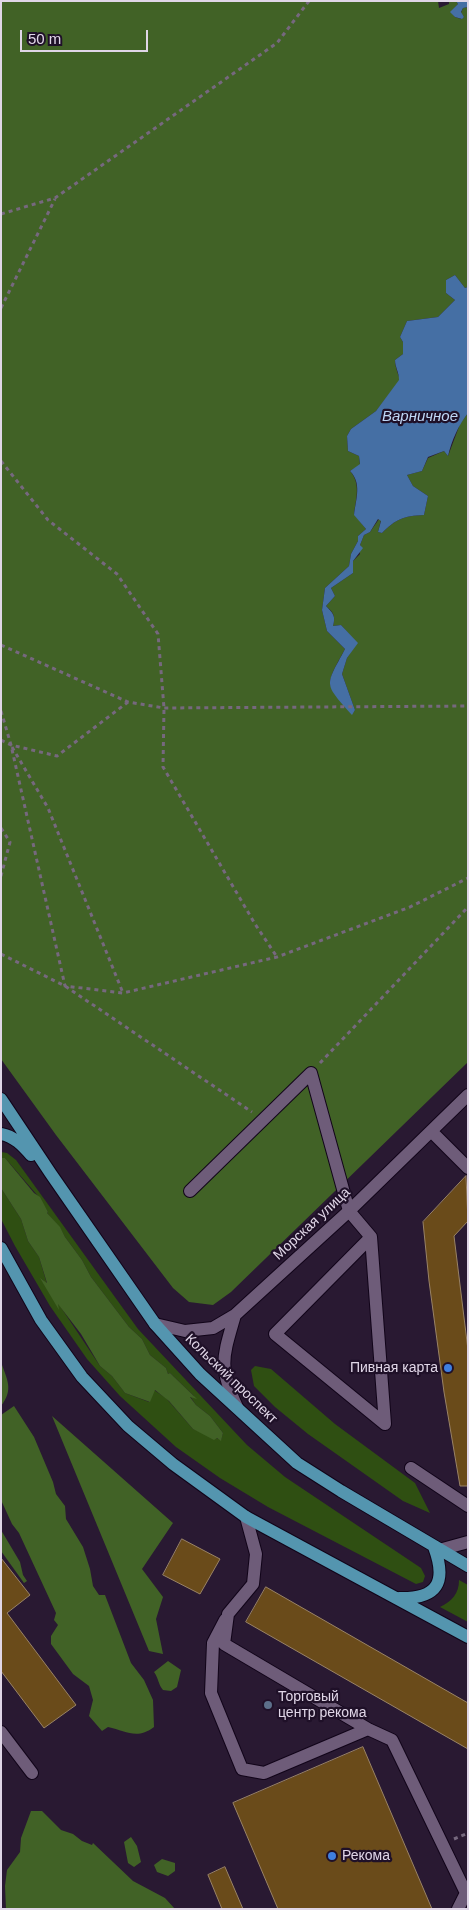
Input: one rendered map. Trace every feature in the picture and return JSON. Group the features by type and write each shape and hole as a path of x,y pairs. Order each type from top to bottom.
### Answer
{"main road":[{"name":"Кольский проспект","path":"1,1099 156,1324 200,1374 297,1463 468,1566"},
{"path":"1,1134 7,1135 19,1142 51,1174"},
{"path":"1,1248 41,1320 82,1377 128,1426 173,1464 246,1517 468,1637"},
{"path":"397,1598 424,1596 433,1590 441,1578 437,1549"}],"street":[{"path":"190,1191 311,1073 349,1211 371,1237 385,1424 275,1334 371,1237"},
{"name":"Морская улица","path":"156,1324 185,1331 213,1328 235,1315 349,1211 468,1095"},
{"path":"431,1131 468,1168"},
{"path":"235,1315 223,1358 225,1376 238,1410"},
{"path":"411,1468 468,1506"},
{"path":"246,1517 256,1554 253,1584 228,1614 213,1643 211,1693 242,1769 264,1773 368,1729"},
{"path":"437,1549 468,1542"},
{"path":"228,1614 224,1644 368,1729 392,1740 466,1893 458,1909"},
{"path":"1,1732 32,1773"}],"path":[{"path":"1,214 55,198 278,42 309,1"},
{"path":"1,308 55,198"},
{"path":"1,461 48,520 117,574 158,634 164,708 162,767 276,957"},
{"path":"1,645 128,702 164,708 468,706"},
{"path":"1,740 11,745 56,756 128,702"},
{"path":"1,711 11,745 65,986"},
{"path":"11,745 48,808 123,993"},
{"path":"1,828 10,842 1,876"},
{"path":"65,986 123,993 276,957 410,907 468,878"},
{"path":"311,1073 468,907"},
{"path":"1,954 65,986 263,1119"}],"green space":[{"path":"1,1 438,1 439,8 449,4 449,1 456,1 458,4 451,12 455,17 461,19 464,17 461,13 463,8 468,7 468,287 465,288 455,275 446,280 446,293 455,300 438,317 407,321 400,337 403,342 403,354 395,360 400,380 376,411 351,429 347,436 348,451 359,456 360,465 350,471 357,486 354,514 366,529 358,536 358,541 351,554 349,566 325,588 322,610 327,631 345,649 334,670 330,683 336,696 352,714 355,710 342,674 347,658 357,643 341,625 333,626 333,614 326,606 335,596 331,588 353,573 353,561 360,554 359,551 362,548 360,545 364,535 370,532 379,519 381,520 378,532 382,533 400,519 424,515 428,496 413,486 407,475 422,471 428,458 444,451 448,456 460,424 468,413 468,1062 231,1292 213,1305 189,1302 173,1288 56,1135 1,1059"},
{"path":"1,1152 7,1153 16,1160 138,1329 247,1445 285,1477 421,1568 425,1576 423,1582 416,1584 268,1507 220,1478 176,1447 120,1396 87,1359 50,1306 15,1246 1,1219 1,1188 21,1219 28,1241 39,1257 47,1284 42,1279 100,1366 112,1376 125,1393 149,1402 154,1390 166,1398 193,1429 221,1440 223,1433 210,1416 196,1405 190,1396 194,1396 170,1373 168,1374 166,1368 150,1355 142,1339 129,1327 91,1277 60,1228 47,1213 38,1196 5,1158 1,1158"},
{"path":"1,1158 5,1158 34,1193 40,1197 47,1213 60,1227 91,1277 129,1327 142,1339 150,1355 166,1368 168,1374 170,1373 197,1399 190,1397 196,1405 210,1416 223,1433 221,1441 217,1438 214,1440 193,1429 169,1401 155,1390 150,1402 125,1393 112,1376 100,1366 81,1334 58,1304 59,1310 40,1278 47,1283 39,1257 28,1241 21,1219 1,1188"},
{"path":"1,1362 7,1379 8,1389 1,1406"},
{"path":"255,1366 271,1369 335,1424 415,1483 430,1513 403,1501 308,1434 275,1407 254,1386 251,1370"},
{"path":"14,1406 34,1437 53,1482 56,1494 65,1506 66,1519 83,1547 93,1586 99,1595 105,1595 131,1663 144,1680 153,1700 154,1727 148,1731 137,1734 108,1727 102,1731 89,1716 93,1700 89,1686 73,1674 51,1644 51,1636 58,1625 54,1620 56,1613 19,1533 12,1524 1,1500 1,1415"},
{"path":"52,1416 173,1523 142,1569 163,1597 156,1619 163,1654 149,1651"},
{"path":"1,1530 20,1562 23,1575 27,1581 24,1583 1,1551"},
{"path":"459,1580 468,1585 468,1622 440,1607 454,1596 458,1589"},
{"path":"168,1661 181,1670 177,1687 171,1691 163,1690 154,1672"},
{"path":"31,1811 42,1811 61,1830 73,1834 82,1841 92,1845 93,1843 133,1881 165,1898 175,1909 6,1909 5,1886 7,1870 20,1852 21,1838"},
{"path":"131,1837 137,1846 141,1862 134,1867 128,1863 124,1842"},
{"path":"162,1859 175,1863 175,1871 168,1876 157,1872 154,1865"}],"water":[{"path":"456,1 468,1 468,7 463,8 461,12 464,17 462,19 455,17 450,12 458,4"},
{"name":"Варничное","path":"455,275 465,288 468,287 468,413 456,433 448,456 444,451 428,457 422,471 407,475 413,486 428,496 424,515 400,519 382,533 378,532 381,521 378,519 370,532 364,535 360,545 363,548 353,561 353,573 331,588 335,596 326,606 333,615 333,626 341,625 358,643 347,658 342,674 355,710 352,715 336,696 330,684 345,649 327,631 322,610 325,588 349,566 351,554 358,541 358,536 366,529 354,515 357,486 354,476 350,471 360,464 359,456 348,451 347,436 351,429 376,411 399,380 395,360 403,354 403,342 400,337 407,321 438,317 455,300 446,293 446,280"}],"building":[{"path":"466,1176 468,1221 454,1236 468,1350 468,1486 460,1486 444,1392 423,1222"},
{"path":"182,1539 220,1559 200,1594 163,1575"},
{"path":"1,1558 30,1595 7,1613 76,1705 44,1728 1,1671"},
{"path":"266,1587 468,1703 468,1749 246,1622"},
{"name":"Рекома","path":"363,1747 432,1909 278,1909 233,1803"},
{"path":"225,1867 243,1909 222,1909 208,1875"}],"place":[{"name":"Пивная карта","path":"448,1368"},
{"name":"Торговый центр рекома","path":"268,1705"},
{"name":"Рекома","path":"332,1856"}]}
